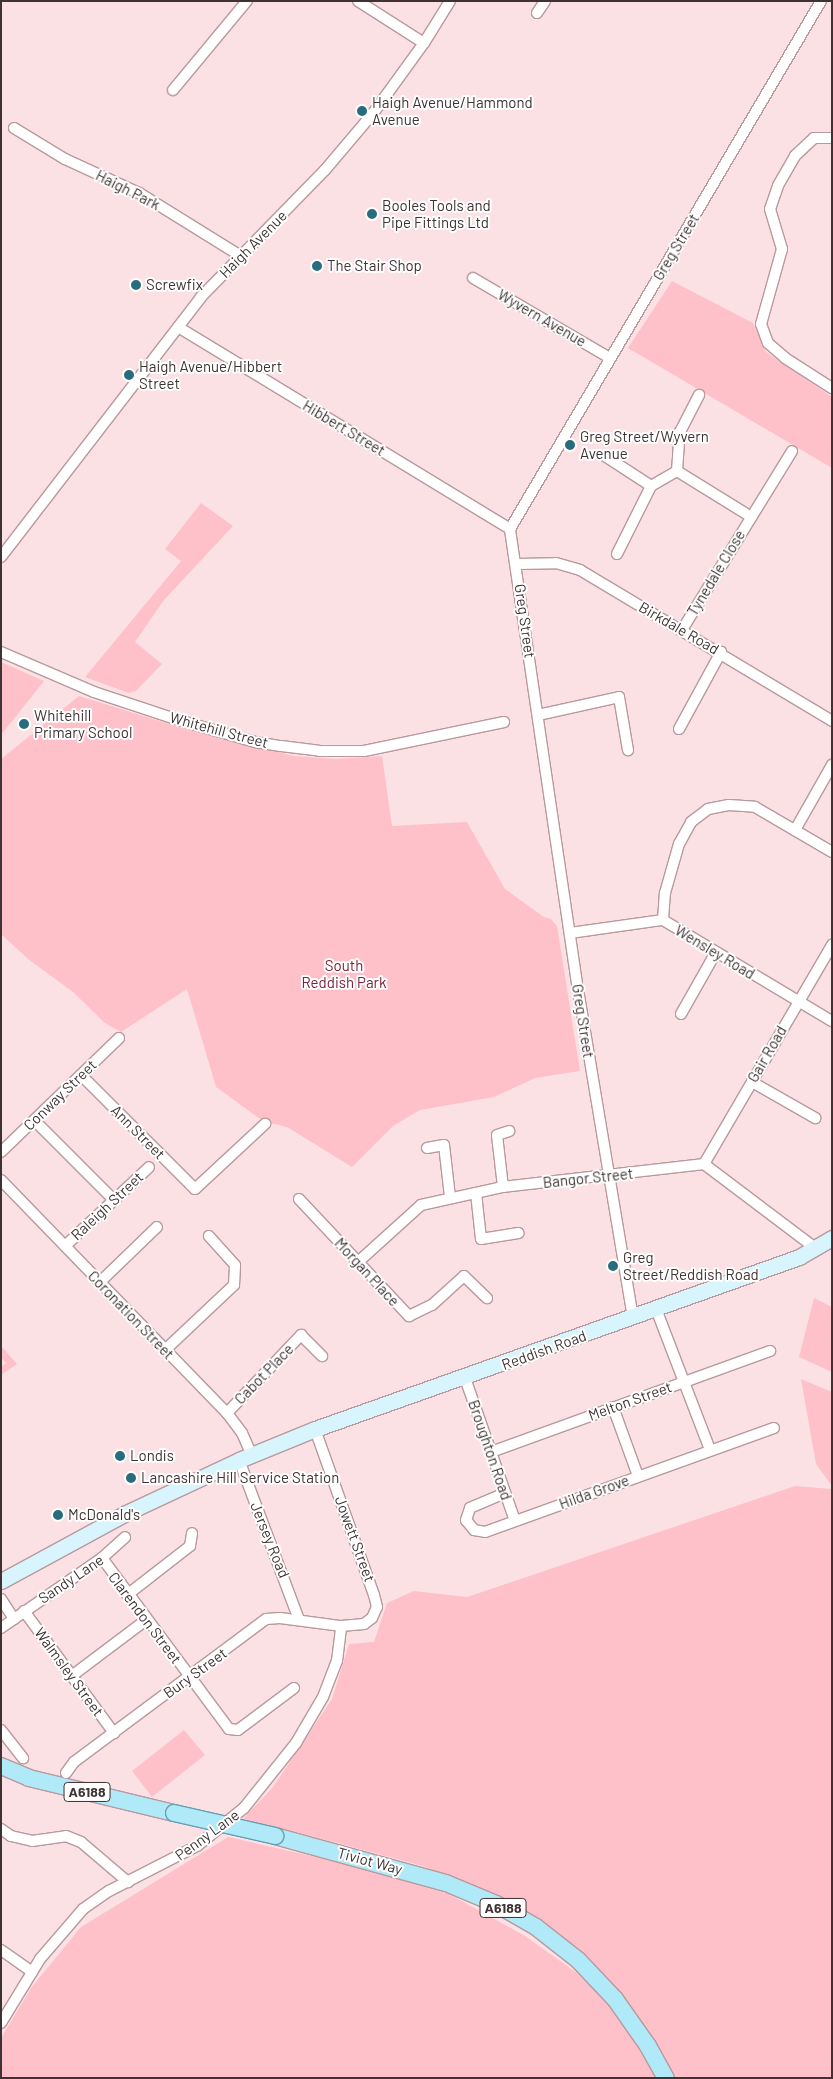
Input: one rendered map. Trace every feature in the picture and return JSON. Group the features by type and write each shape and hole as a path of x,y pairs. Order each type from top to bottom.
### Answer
{"main road":[{"name":"Reddish Road","path":"245,1458 315,1429 465,1378 799,1257 832,1238"},
{"name":"Sandy Lane","path":"1,1581 126,1513 245,1458"},
{"name":"Tiviot Way","path":"1,1766 29,1778 380,1862 446,1883 496,1904 536,1927 578,1960 615,1999 648,2046 666,2078"}],"street":[{"path":"173,90 247,1"},
{"path":"358,1 424,43"},
{"name":"Haigh Avenue","path":"1,557 178,327 240,255 325,170 374,112 424,43 450,1"},
{"path":"537,13 545,1"},
{"name":"Greg Street","path":"633,1318 608,1176 570,933 517,564 510,530 821,1"},
{"name":"Haigh Park","path":"14,128 65,159 139,193 240,255"},
{"path":"832,138 814,138 795,156 770,209 782,249 761,324 768,343 785,358 832,388"},
{"name":"Wyvern Avenue","path":"473,278 610,358"},
{"name":"Hibbert Street","path":"178,327 510,530"},
{"path":"617,554 651,486 677,471 680,432 699,395"},
{"name":"Tynedale Close","path":"682,630 750,516 792,451"},
{"path":"605,456 651,486"},
{"name":"Tynedale Close","path":"677,471 750,516"},
{"name":"Birkdale Road","path":"517,564 556,563 580,570 721,652 832,721"},
{"name":"Whitehill Street","path":"1,652 94,692 255,742 319,750 364,751 404,745 504,722"},
{"path":"679,729 721,652"},
{"path":"538,715 619,697 628,750"},
{"path":"795,830 832,766"},
{"path":"663,920 665,893 679,844 691,822 708,809 729,805 755,808 832,852"},
{"name":"Wensley Road","path":"570,933 663,920 715,954 832,1021"},
{"name":"Gair Road","path":"704,1164 832,945"},
{"path":"682,1014 715,954"},
{"name":"Conway Street","path":"1,1152 35,1121 118,1038"},
{"name":"Ann Street","path":"81,1075 195,1189 265,1124"},
{"path":"752,1082 815,1118"},
{"path":"35,1121 114,1200"},
{"path":"503,1187 497,1136 509,1131"},
{"path":"427,1148 444,1145 450,1197"},
{"path":"704,1164 815,1248"},
{"name":"Bangor Street","path":"358,1262 421,1205 450,1197 503,1187 704,1164"},
{"name":"Raleigh Street","path":"65,1246 149,1167"},
{"name":"Coronation Street","path":"1,1180 227,1413 242,1433 245,1458"},
{"path":"476,1193 481,1239 519,1234"},
{"name":"Morgan Place","path":"299,1199 408,1316 432,1305 464,1276 487,1298"},
{"path":"100,1282 157,1227"},
{"path":"165,1350 234,1285 235,1266 209,1236"},
{"path":"656,1309 710,1450"},
{"name":"Cabot Place","path":"227,1413 301,1335 322,1356"},
{"name":"Melton Street","path":"491,1452 770,1351"},
{"name":"Broughton Road","path":"465,1378 515,1521"},
{"path":"613,1407 638,1476"},
{"name":"Hilda Grove","path":"505,1493 470,1508 466,1520 474,1530 485,1532 774,1428"},
{"name":"Jowett Street","path":"315,1429 376,1607 372,1618 364,1624 341,1626"},
{"name":"Jersey Road","path":"245,1458 299,1620"},
{"path":"127,1595 190,1546 192,1533"},
{"name":"Sandy Lane","path":"1,1628 102,1558 125,1537"},
{"name":"Clarendon Street","path":"102,1558 127,1595 229,1729 238,1730 294,1688"},
{"path":"1,1599 14,1619"},
{"name":"Walmsley Street","path":"24,1611 114,1733"},
{"name":"Bury Street","path":"66,1773 74,1762 266,1619 299,1620 341,1626"},
{"path":"73,1675 146,1620"},
{"name":"Penny Lane","path":"1,2023 32,1972 62,1931 83,1909 128,1882 197,1846 244,1808 296,1743 326,1691 337,1661 341,1626"},
{"path":"1,1730 23,1758"},
{"path":"1,1829 11,1836 32,1841 66,1836 81,1842 128,1882"},
{"path":"1,1950 32,1972"}],"green space":[{"path":"672,281 753,323 766,352 832,397 832,468 628,348"},
{"path":"201,503 233,526 164,600 135,642 162,664 136,691 129,693 85,677 181,561 165,549"},
{"path":"1,662 44,681 1,735"},
{"name":"South Reddish Park","path":"79,696 182,728 294,756 335,759 382,756 392,826 467,822 505,889 544,917 551,919 557,926 580,1071 535,1078 494,1097 420,1110 393,1126 352,1167 287,1127 263,1121 216,1087 187,989 121,1032 105,1023 73,992 28,959 1,934 1,759"},
{"path":"814,1298 832,1307 832,1372 799,1357"},
{"path":"1,1346 17,1364 1,1375 1,1367 6,1363 1,1358"},
{"path":"801,1379 832,1392 832,1486 816,1464"},
{"path":"795,1486 832,1489 832,2078 674,2078 631,2006 612,1984 508,1902 423,1866 289,1830 241,1821 273,1787 332,1699 349,1644 374,1642 387,1603 414,1591 467,1597"},
{"path":"184,1730 205,1755 152,1797 132,1771"},
{"path":"228,1837 343,1863 449,1894 525,1936 577,1973 612,2007 657,2078 1,2078 1,2038 31,1988 81,1927"}],"place":[{"name":"Haigh Avenue/Hammond Avenue","path":"362,111"},
{"name":"Booles Tools and Pipe Fittings Ltd","path":"372,214"},
{"name":"The Stair Shop","path":"317,266"},
{"name":"Screwfix","path":"136,285"},
{"name":"Haigh Avenue/Hibbert Street","path":"129,375"},
{"name":"Greg Street/Wyvern Avenue","path":"570,445"},
{"name":"Whitehill Primary School","path":"24,724"},
{"name":"Greg Street/Reddish Road","path":"613,1266"},
{"name":"Londis","path":"120,1456"},
{"name":"Lancashire Hill Service Station","path":"131,1478"},
{"name":"McDonald's","path":"58,1515"}]}
